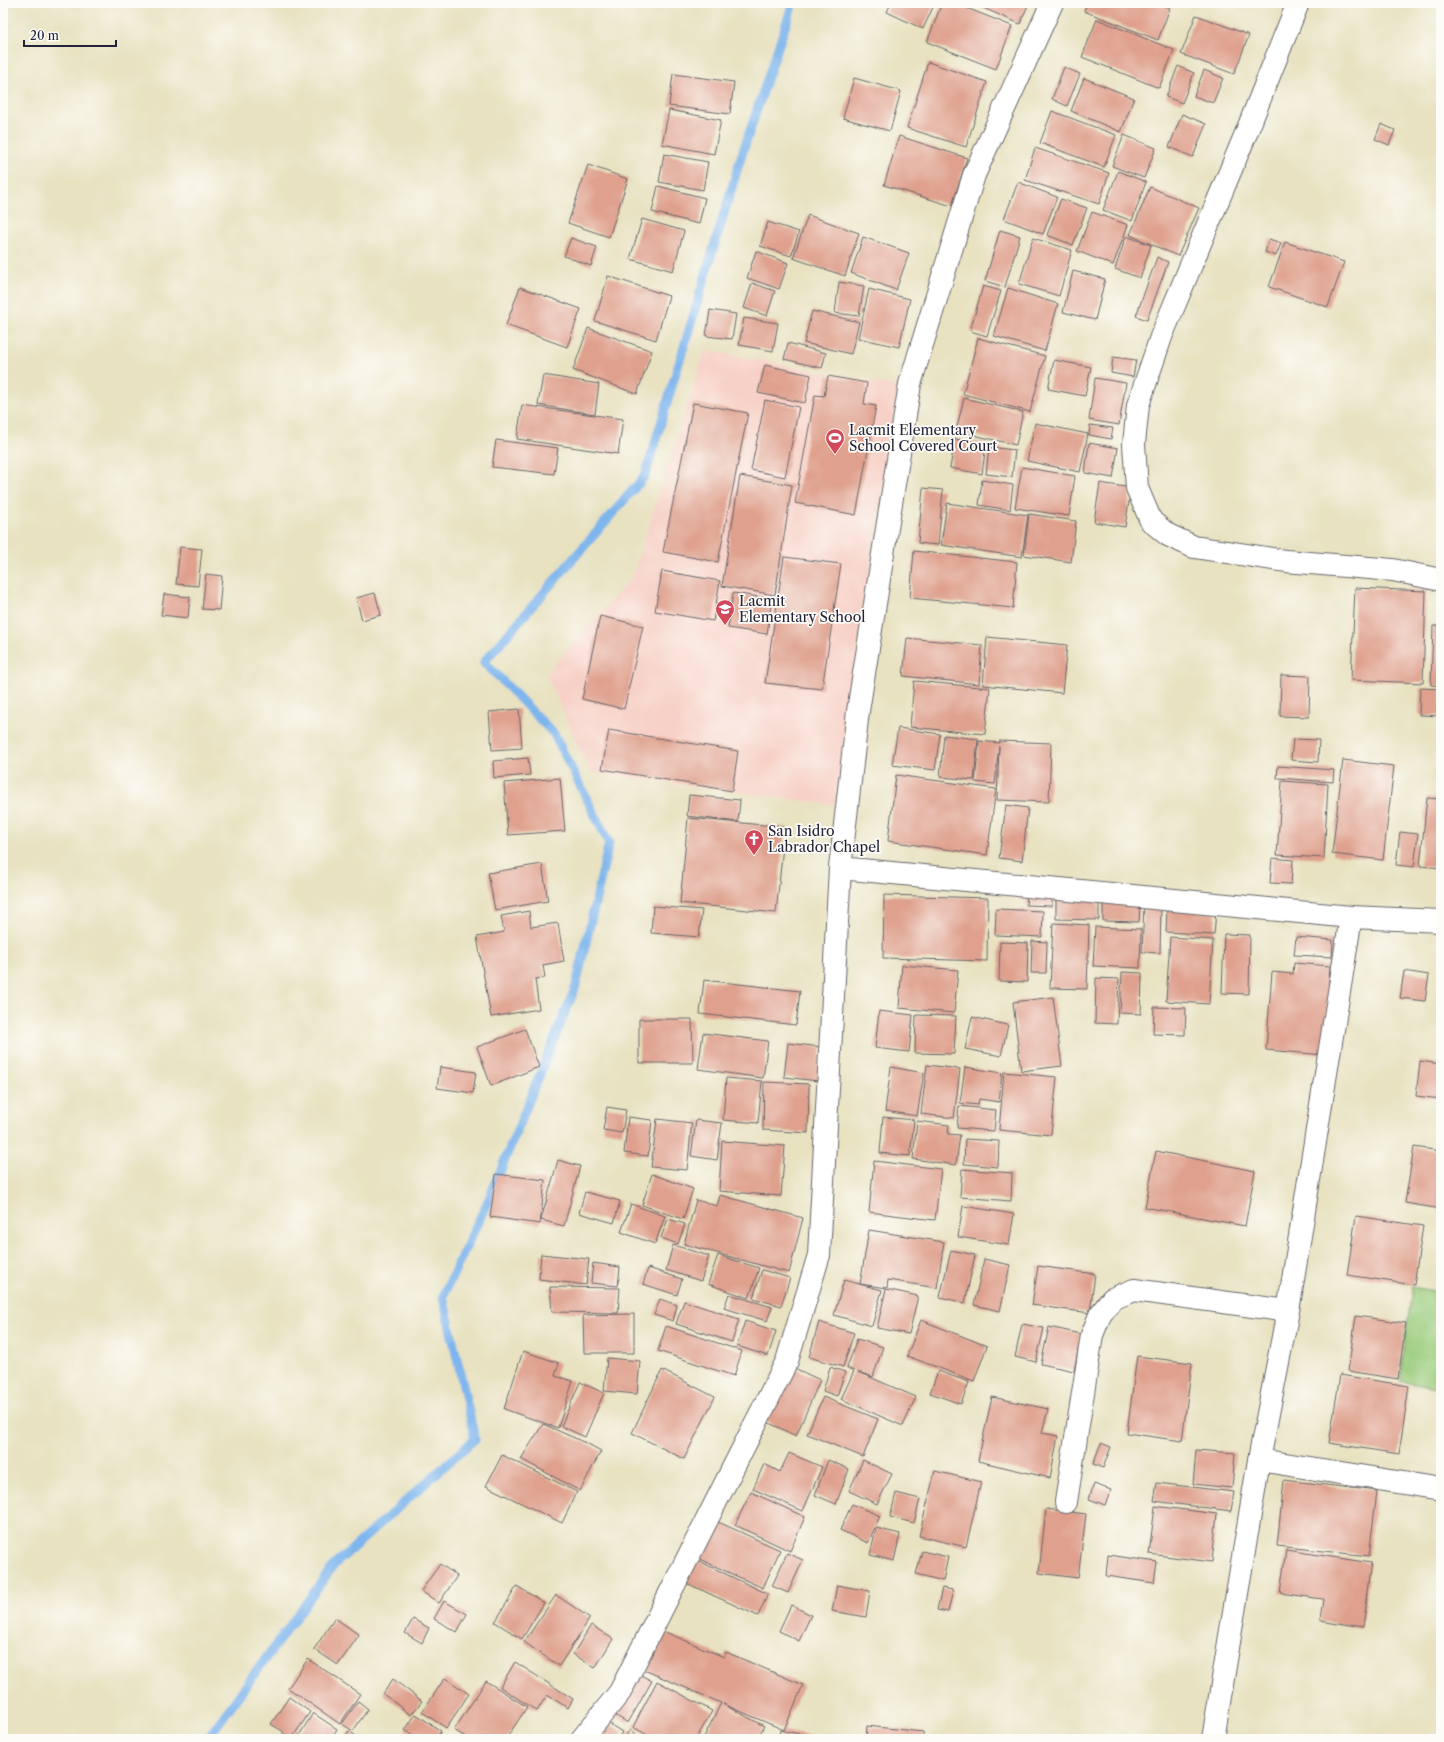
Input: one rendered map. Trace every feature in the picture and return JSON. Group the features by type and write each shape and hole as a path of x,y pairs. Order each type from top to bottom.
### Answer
{"street":[{"path":"582,1739 620,1692 787,1361 820,1255 840,868 858,711 910,384 974,175 1052,3"},
{"path":"1298,3 1247,131 1161,337 1138,405 1134,444 1137,488 1151,521 1168,535 1194,547 1286,561 1393,570 1441,580"},
{"path":"840,868 1351,917 1441,921"},
{"path":"1213,1739 1259,1460 1288,1311 1351,917"},
{"path":"1066,1502 1092,1335 1100,1315 1112,1299 1134,1290 1288,1311"},
{"path":"1259,1460 1441,1489"}],"shaded area":[{"name":"Lacmit Elementary School","path":"705,350 898,387 834,805 590,772 546,674 632,577"}],"green space":[{"path":"1412,1287 1441,1292 1441,1389 1400,1381"}],"building":[{"path":"891,3 935,3 923,29 887,12"},
{"path":"942,3 954,3 1012,26 996,69 927,42"},
{"path":"972,3 1029,3 1020,24"},
{"path":"1087,3 1158,3 1170,8 1158,40 1084,11"},
{"path":"1180,3 1194,3 1193,7"},
{"path":"1196,15 1249,35 1234,74 1181,54"},
{"path":"1097,19 1174,50 1159,88 1082,57"},
{"path":"928,62 987,82 966,147 907,128"},
{"path":"1178,66 1194,73 1182,103 1166,97"},
{"path":"1064,67 1080,74 1067,106 1052,99"},
{"path":"1204,70 1223,78 1213,103 1194,96"},
{"path":"673,74 734,82 730,114 669,106"},
{"path":"854,78 901,91 890,131 843,118"},
{"path":"1084,78 1134,98 1121,132 1071,111"},
{"path":"669,110 721,120 714,154 662,144"},
{"path":"1052,111 1116,135 1104,167 1040,143"},
{"path":"1182,114 1206,124 1193,157 1169,147"},
{"path":"1381,124 1395,130 1389,145 1375,139"},
{"path":"1124,135 1156,148 1144,178 1112,166"},
{"path":"899,136 967,158 952,206 884,185"},
{"path":"1035,148 1109,173 1099,204 1025,180"},
{"path":"664,154 708,162 703,190 659,182"},
{"path":"588,165 628,179 609,237 568,223"},
{"path":"1118,171 1146,182 1132,221 1103,210"},
{"path":"1018,182 1057,197 1043,234 1004,219"},
{"path":"658,186 705,198 699,224 652,212"},
{"path":"1150,187 1199,208 1178,256 1130,235"},
{"path":"1061,199 1087,208 1073,245 1047,235"},
{"path":"1092,212 1128,225 1113,265 1077,251"},
{"path":"808,215 859,233 845,276 793,258"},
{"path":"642,219 684,231 673,271 630,259"},
{"path":"768,222 799,232 791,256 760,246"},
{"path":"1000,230 1020,236 1005,287 985,281"},
{"path":"1126,236 1151,245 1140,278 1115,269"},
{"path":"863,237 909,253 896,290 851,273"},
{"path":"571,238 597,247 591,266 564,256"},
{"path":"1033,238 1072,250 1059,296 1019,284"},
{"path":"1269,239 1281,243 1276,256 1265,252"},
{"path":"1285,242 1344,262 1328,307 1269,287"},
{"path":"756,251 788,263 779,289 747,278"},
{"path":"1157,257 1168,262 1147,320 1136,316"},
{"path":"1073,271 1105,279 1095,320 1063,312"},
{"path":"608,276 669,296 656,340 595,321"},
{"path":"839,282 864,286 859,316 835,313"},
{"path":"752,283 775,291 767,316 744,308"},
{"path":"983,286 1001,291 987,336 970,331"},
{"path":"520,287 581,309 567,347 506,325"},
{"path":"1008,288 1058,304 1045,351 994,336"},
{"path":"869,289 910,299 899,347 858,338"},
{"path":"710,310 736,314 732,339 706,336"},
{"path":"812,311 859,322 851,354 804,343"},
{"path":"744,318 778,323 773,351 739,345"},
{"path":"588,328 652,351 637,394 573,370"},
{"path":"978,338 1045,356 1030,412 963,394"},
{"path":"788,343 826,353 822,368 784,359"},
{"path":"1113,357 1136,360 1133,377 1111,373"},
{"path":"1054,360 1091,367 1085,396 1048,389"},
{"path":"765,365 811,375 805,403 758,393"},
{"path":"543,375 599,384 595,414 538,405"},
{"name":"Lacmit Elementary School Covered Court","path":"828,376 867,383 864,404 876,406 856,515 795,503 815,395 824,396"},
{"path":"1095,378 1126,383 1119,425 1089,420"},
{"path":"964,398 1023,412 1016,445 956,431"},
{"path":"765,400 799,407 785,477 751,470"},
{"path":"693,403 748,413 718,562 663,552"},
{"path":"522,405 623,419 618,454 517,439"},
{"path":"1035,423 1088,434 1080,472 1027,461"},
{"path":"1090,425 1113,428 1111,439 1089,435"},
{"path":"955,439 986,444 982,474 950,468"},
{"path":"496,440 558,448 554,474 492,467"},
{"path":"1089,443 1118,448 1113,478 1085,473"},
{"path":"989,447 1015,450 1012,477 986,474"},
{"path":"1022,467 1075,476 1069,516 1015,508"},
{"path":"740,476 792,485 775,595 722,586"},
{"path":"982,480 1013,485 1010,510 979,505"},
{"path":"1100,483 1131,488 1125,527 1094,522"},
{"path":"923,488 943,490 938,545 918,543"},
{"path":"947,503 1028,515 1022,557 941,545"},
{"path":"1029,514 1076,521 1071,562 1024,555"},
{"path":"180,547 202,549 198,586 176,584"},
{"path":"914,551 1017,562 1013,608 910,598"},
{"path":"784,557 841,564 822,689 765,683"},
{"path":"662,571 720,581 713,621 655,611"},
{"path":"206,574 222,576 219,610 202,609"},
{"path":"1355,588 1426,591 1423,683 1351,680"},
{"path":"375,593 381,615 362,620 356,598"},
{"path":"733,593 772,599 767,634 728,628"},
{"path":"164,594 190,597 188,618 161,615"},
{"path":"600,616 643,626 624,709 582,699"},
{"path":"1433,626 1441,626 1441,686 1431,685"},
{"path":"987,637 1067,645 1062,693 983,685"},
{"path":"907,638 982,645 979,684 903,676"},
{"path":"1281,675 1310,676 1309,717 1280,716"},
{"path":"914,681 990,688 985,734 910,727"},
{"path":"1420,688 1441,689 1441,716 1419,715"},
{"path":"519,709 522,748 492,750 489,712"},
{"path":"898,728 940,734 935,770 892,765"},
{"path":"609,730 738,751 732,791 602,769"},
{"path":"944,735 978,739 974,780 940,777"},
{"path":"1293,739 1319,740 1318,762 1291,760"},
{"path":"979,741 999,743 999,741 1051,743 1049,802 997,800 999,746 995,784 975,782"},
{"path":"528,758 530,775 494,778 493,761"},
{"path":"1343,760 1394,766 1383,860 1332,854"},
{"path":"1278,766 1334,770 1333,782 1277,778"},
{"path":"896,775 996,789 987,855 888,841"},
{"path":"560,778 565,831 508,835 504,783"},
{"path":"1282,781 1328,784 1324,858 1277,855"},
{"path":"689,795 740,800 738,822 687,816"},
{"path":"1427,798 1441,799 1441,868 1420,866"},
{"path":"1006,805 1028,808 1022,861 999,858"},
{"path":"688,818 785,827 776,913 680,903"},
{"path":"1400,832 1418,834 1414,867 1396,865"},
{"path":"1272,858 1293,860 1291,884 1270,883"},
{"path":"542,864 548,901 495,910 488,873"},
{"path":"1027,894 1052,895 1052,906 1026,905"},
{"path":"884,895 988,898 987,961 883,958"},
{"path":"1056,895 1099,897 1099,920 1056,919"},
{"path":"1103,902 1140,903 1139,922 1103,921"},
{"path":"653,906 702,910 699,937 651,933"},
{"path":"1144,906 1161,907 1160,953 1142,952"},
{"path":"996,909 1043,911 1042,937 995,935"},
{"path":"1167,909 1216,912 1214,935 1166,932"},
{"path":"529,911 531,927 558,923 564,961 543,965 545,978 535,979 539,1009 491,1017 477,937 504,932 501,916"},
{"path":"1053,923 1089,925 1087,989 1050,988"},
{"path":"1095,927 1141,929 1140,968 1093,966"},
{"path":"1224,934 1250,935 1249,994 1222,993"},
{"path":"1170,937 1213,940 1209,1004 1166,1001"},
{"path":"1296,937 1333,940 1332,957 1294,955"},
{"path":"1032,941 1047,942 1046,973 1031,973"},
{"path":"1000,942 1028,943 1027,982 999,981"},
{"path":"1294,963 1330,966 1324,1055 1266,1050 1272,972 1293,974"},
{"path":"902,965 958,970 954,1013 899,1008"},
{"path":"1404,971 1429,975 1425,1001 1400,998"},
{"path":"1122,972 1142,973 1141,1014 1120,1013"},
{"path":"1096,978 1119,979 1117,1024 1095,1023"},
{"path":"704,980 800,991 796,1025 700,1014"},
{"path":"1053,997 1062,1066 1021,1071 1013,1002"},
{"path":"1154,1007 1186,1008 1185,1035 1153,1034"},
{"path":"879,1011 913,1015 909,1052 875,1048"},
{"path":"916,1015 956,1016 954,1054 915,1053"},
{"path":"972,1017 1008,1025 1001,1056 965,1049"},
{"path":"639,1019 692,1019 693,1063 639,1063"},
{"path":"525,1029 539,1067 491,1086 477,1047"},
{"path":"703,1033 768,1041 763,1078 698,1069"},
{"path":"788,1043 821,1047 818,1081 784,1077"},
{"path":"1420,1061 1441,1064 1441,1099 1416,1096"},
{"path":"927,1065 960,1069 954,1118 921,1114"},
{"path":"440,1067 476,1072 473,1093 437,1088"},
{"path":"891,1067 924,1073 917,1116 885,1111"},
{"path":"965,1067 1002,1073 999,1102 979,1099 978,1105 960,1103"},
{"path":"1004,1072 1057,1077 1051,1135 999,1130"},
{"path":"726,1078 762,1081 758,1123 723,1120"},
{"path":"764,1082 809,1084 808,1133 763,1130"},
{"path":"959,1106 996,1110 994,1131 957,1128"},
{"path":"607,1107 626,1110 622,1133 603,1130"},
{"path":"628,1117 652,1120 648,1156 624,1153"},
{"path":"883,1117 914,1120 910,1156 880,1153"},
{"path":"657,1119 692,1123 687,1170 651,1167"},
{"path":"696,1120 722,1123 717,1160 691,1156"},
{"path":"917,1121 949,1125 948,1134 960,1135 956,1165 913,1159"},
{"path":"965,1139 999,1141 998,1167 964,1164"},
{"path":"722,1141 785,1146 781,1196 719,1191"},
{"path":"1414,1147 1441,1151 1441,1209 1405,1203"},
{"path":"1156,1151 1255,1171 1245,1226 1145,1207"},
{"path":"558,1160 580,1166 564,1226 541,1220"},
{"path":"874,1161 941,1169 935,1220 869,1212"},
{"path":"962,1169 1012,1173 1011,1201 960,1197"},
{"path":"496,1174 545,1180 540,1224 490,1217"},
{"path":"652,1174 693,1189 683,1219 642,1205"},
{"path":"585,1192 620,1201 614,1223 579,1213"},
{"path":"720,1195 803,1218 789,1273 684,1244 696,1200 717,1206"},
{"path":"631,1204 665,1216 655,1244 621,1232"},
{"path":"963,1206 1014,1214 1009,1245 958,1237"},
{"path":"1356,1216 1423,1226 1414,1285 1347,1275"},
{"path":"668,1219 685,1224 678,1244 661,1238"},
{"path":"869,1230 944,1242 937,1288 888,1280 887,1288 860,1284"},
{"path":"673,1245 709,1256 701,1281 666,1270"},
{"path":"951,1250 975,1255 965,1303 940,1297"},
{"path":"541,1254 589,1259 586,1285 539,1279"},
{"path":"718,1255 759,1268 749,1298 708,1284"},
{"path":"984,1259 1010,1265 1000,1311 974,1305"},
{"path":"593,1263 620,1267 618,1286 591,1283"},
{"path":"1038,1266 1095,1274 1090,1313 1032,1305"},
{"path":"648,1268 682,1279 677,1295 643,1284"},
{"path":"762,1270 790,1278 781,1306 753,1298"},
{"path":"844,1280 882,1290 872,1326 834,1315"},
{"path":"550,1287 620,1288 618,1313 552,1312"},
{"path":"886,1289 918,1296 909,1334 877,1328"},
{"path":"729,1294 772,1307 767,1321 724,1308"},
{"path":"660,1299 677,1305 673,1321 654,1315"},
{"path":"684,1301 739,1319 732,1342 676,1324"},
{"path":"634,1314 634,1353 584,1353 583,1315"},
{"path":"1356,1316 1406,1323 1398,1379 1348,1371"},
{"path":"921,1320 987,1346 974,1381 907,1356"},
{"path":"745,1321 776,1331 768,1356 737,1346"},
{"path":"819,1322 854,1333 843,1367 809,1357"},
{"path":"1022,1324 1044,1328 1036,1362 1015,1357"},
{"path":"666,1326 742,1351 734,1376 658,1351"},
{"path":"1049,1327 1081,1334 1074,1371 1041,1364"},
{"path":"857,1339 883,1347 873,1377 858,1372 916,1397 903,1426 841,1399 854,1371 847,1368"},
{"path":"523,1351 559,1363 555,1376 573,1381 558,1428 504,1409"},
{"path":"1137,1356 1192,1363 1182,1441 1127,1433"},
{"path":"607,1358 640,1361 637,1394 604,1391"},
{"path":"790,1366 820,1380 796,1436 765,1421"},
{"path":"830,1367 845,1372 837,1396 823,1391"},
{"path":"662,1370 715,1397 684,1459 632,1433"},
{"path":"938,1371 969,1382 961,1404 930,1393"},
{"path":"1340,1375 1409,1386 1399,1454 1329,1443"},
{"path":"580,1382 604,1393 585,1437 561,1426"},
{"path":"823,1397 878,1419 863,1457 807,1434"},
{"path":"992,1397 1048,1409 1042,1433 1058,1436 1050,1478 978,1461"},
{"path":"543,1424 601,1451 580,1491 521,1459"},
{"path":"1101,1443 1111,1447 1103,1468 1093,1464"},
{"path":"1196,1450 1235,1453 1232,1488 1193,1484"},
{"path":"789,1453 822,1467 803,1511 753,1489 764,1464 780,1472"},
{"path":"502,1455 577,1492 562,1523 486,1486"},
{"path":"828,1460 849,1469 836,1504 815,1495"},
{"path":"863,1460 892,1474 877,1504 849,1491"},
{"path":"935,1471 981,1482 966,1547 919,1536"},
{"path":"1284,1480 1377,1491 1369,1556 1277,1546"},
{"path":"1157,1483 1234,1492 1231,1511 1154,1501"},
{"path":"1094,1484 1111,1490 1105,1505 1089,1499"},
{"path":"751,1492 805,1517 790,1551 735,1525"},
{"path":"896,1493 920,1499 914,1523 890,1517"},
{"path":"852,1504 880,1516 868,1543 840,1530"},
{"path":"1155,1506 1217,1514 1212,1562 1149,1554"},
{"path":"1046,1509 1086,1514 1078,1578 1039,1573"},
{"path":"716,1521 780,1550 763,1588 699,1559"},
{"path":"876,1528 900,1534 894,1561 870,1555"},
{"path":"1286,1550 1371,1563 1362,1628 1320,1621 1323,1599 1280,1593"},
{"path":"922,1551 948,1557 943,1581 916,1574"},
{"path":"787,1553 803,1560 788,1593 772,1586"},
{"path":"1108,1555 1157,1562 1154,1583 1106,1576"},
{"path":"694,1559 768,1594 758,1616 684,1582"},
{"path":"440,1564 457,1576 439,1603 421,1591"},
{"path":"837,1585 870,1591 866,1617 832,1611"},
{"path":"517,1586 544,1603 522,1639 495,1622"},
{"path":"942,1588 953,1590 948,1612 937,1610"},
{"path":"556,1595 590,1618 559,1666 524,1642"},
{"path":"444,1601 467,1614 457,1632 434,1619"},
{"path":"791,1605 811,1615 799,1641 779,1631"},
{"path":"335,1618 359,1635 338,1665 314,1649"},
{"path":"413,1619 429,1628 422,1643 405,1633"},
{"path":"591,1625 613,1639 595,1668 573,1654"},
{"path":"658,1629 724,1657 726,1652 803,1685 784,1730 723,1704 764,1726 757,1739 703,1739 721,1703 642,1669"},
{"path":"308,1659 360,1694 340,1724 288,1688"},
{"path":"515,1662 573,1699 568,1708 547,1695 537,1711 500,1687"},
{"path":"637,1673 652,1681 628,1723 615,1715"},
{"path":"445,1678 469,1694 446,1728 422,1712"},
{"path":"393,1679 422,1701 411,1715 383,1694"},
{"path":"486,1681 527,1707 506,1739 469,1739 454,1730"},
{"path":"657,1681 712,1711 696,1739 655,1739 633,1727"},
{"path":"289,1697 310,1712 292,1738 285,1734 292,1739 279,1739 284,1732 271,1724"},
{"path":"358,1701 368,1709 353,1731 342,1724"},
{"path":"313,1713 337,1729 331,1739 297,1739"},
{"path":"416,1714 441,1731 436,1739 419,1739 405,1730"},
{"path":"602,1719 622,1732 618,1739 590,1739"},
{"path":"867,1726 923,1732 923,1739 866,1739"},
{"path":"630,1730 642,1739 623,1739"},
{"path":"781,1730 817,1738 817,1739 779,1739"},
{"path":"349,1731 360,1739 343,1739"}],"waterway":[{"path":"207,1739 334,1565 475,1439 443,1296 488,1201 576,986 609,843 554,734 484,662 645,476 742,154 793,3"}],"place":[{"name":"Lacmit Elementary School Covered Court","path":"835,455"},
{"name":"Lacmit Elementary School","path":"725,626"},
{"name":"San Isidro Labrador Chapel","path":"754,856"}]}
